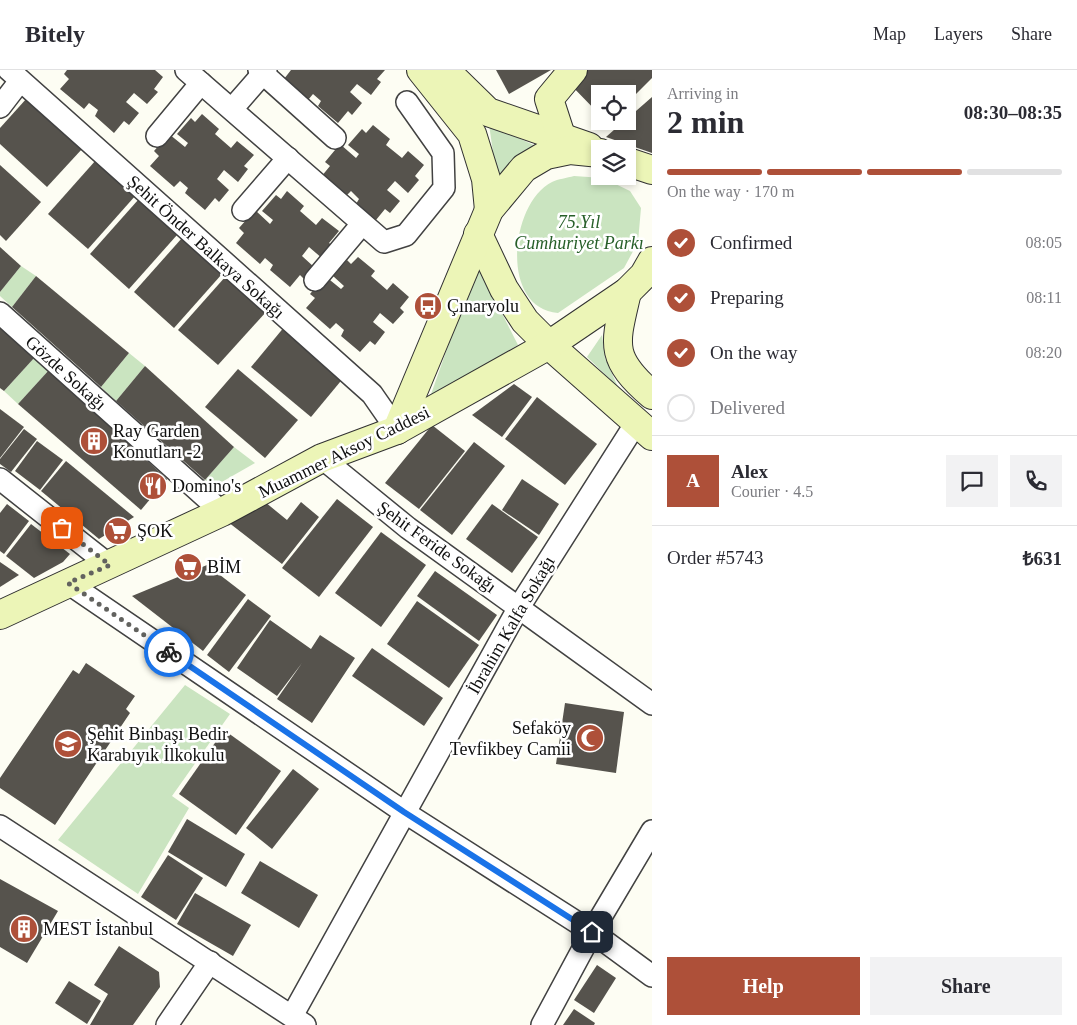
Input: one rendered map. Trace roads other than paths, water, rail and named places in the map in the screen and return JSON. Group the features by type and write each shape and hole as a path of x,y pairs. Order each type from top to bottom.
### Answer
{"main road":[{"path":"421,70 472,134 486,179 484,222 504,289 526,321 549,345 644,429"},
{"path":"445,70 488,112 561,136 591,148"},
{"path":"561,136 550,99 571,71"},
{"path":"397,430 484,222 524,168 546,155 570,150 591,151"},
{"path":"636,165 652,170"},
{"name":"Muammer Aksoy Caddesi","path":"0,615 222,512 322,458 397,430 549,345 627,292 644,275 652,261"},
{"path":"627,292 616,338 619,354 626,368 652,395"}],"street":[{"path":"232,108 263,71 335,138"},
{"path":"0,107 15,75"},
{"name":"Şehit Önder Balkaya Sokağı","path":"15,75 372,394 397,430"},
{"path":"157,136 194,77 232,108 384,242 406,234 444,188 443,154 406,102"},
{"path":"243,210 288,158"},
{"path":"315,280 362,224"},
{"name":"Gözde Sokağı","path":"0,313 222,512"},
{"name":"İbrahim Kalfa Sokağı","path":"299,1020 404,812 519,607 644,429"},
{"name":"Şehit Feride Sokağı","path":"322,458 408,528 652,704"},
{"path":"0,479 110,565"},
{"path":"68,583 404,812 592,932 652,976"},
{"path":"0,826 299,1020"},
{"path":"542,1025 592,932 652,831"},
{"path":"167,1025 210,962"}],"place":[{"name":"Çınaryolu","path":"428,306"},
{"name":"Ray Garden Konutları -2","path":"94,441"},
{"name":"Domino's","path":"153,486"},
{"name":"ŞOK","path":"118,531"},
{"name":"BİM","path":"188,567"},
{"name":"Sefaköy Tevfikbey Camii","path":"590,738"},
{"name":"Şehit Binbaşı Bedir Karabıyık İlkokulu","path":"68,744"},
{"name":"MEST İstanbul","path":"24,929"}],"park label":[{"name":"75.Yıl Cumhuriyet Parkı","path":"579,232"}]}
